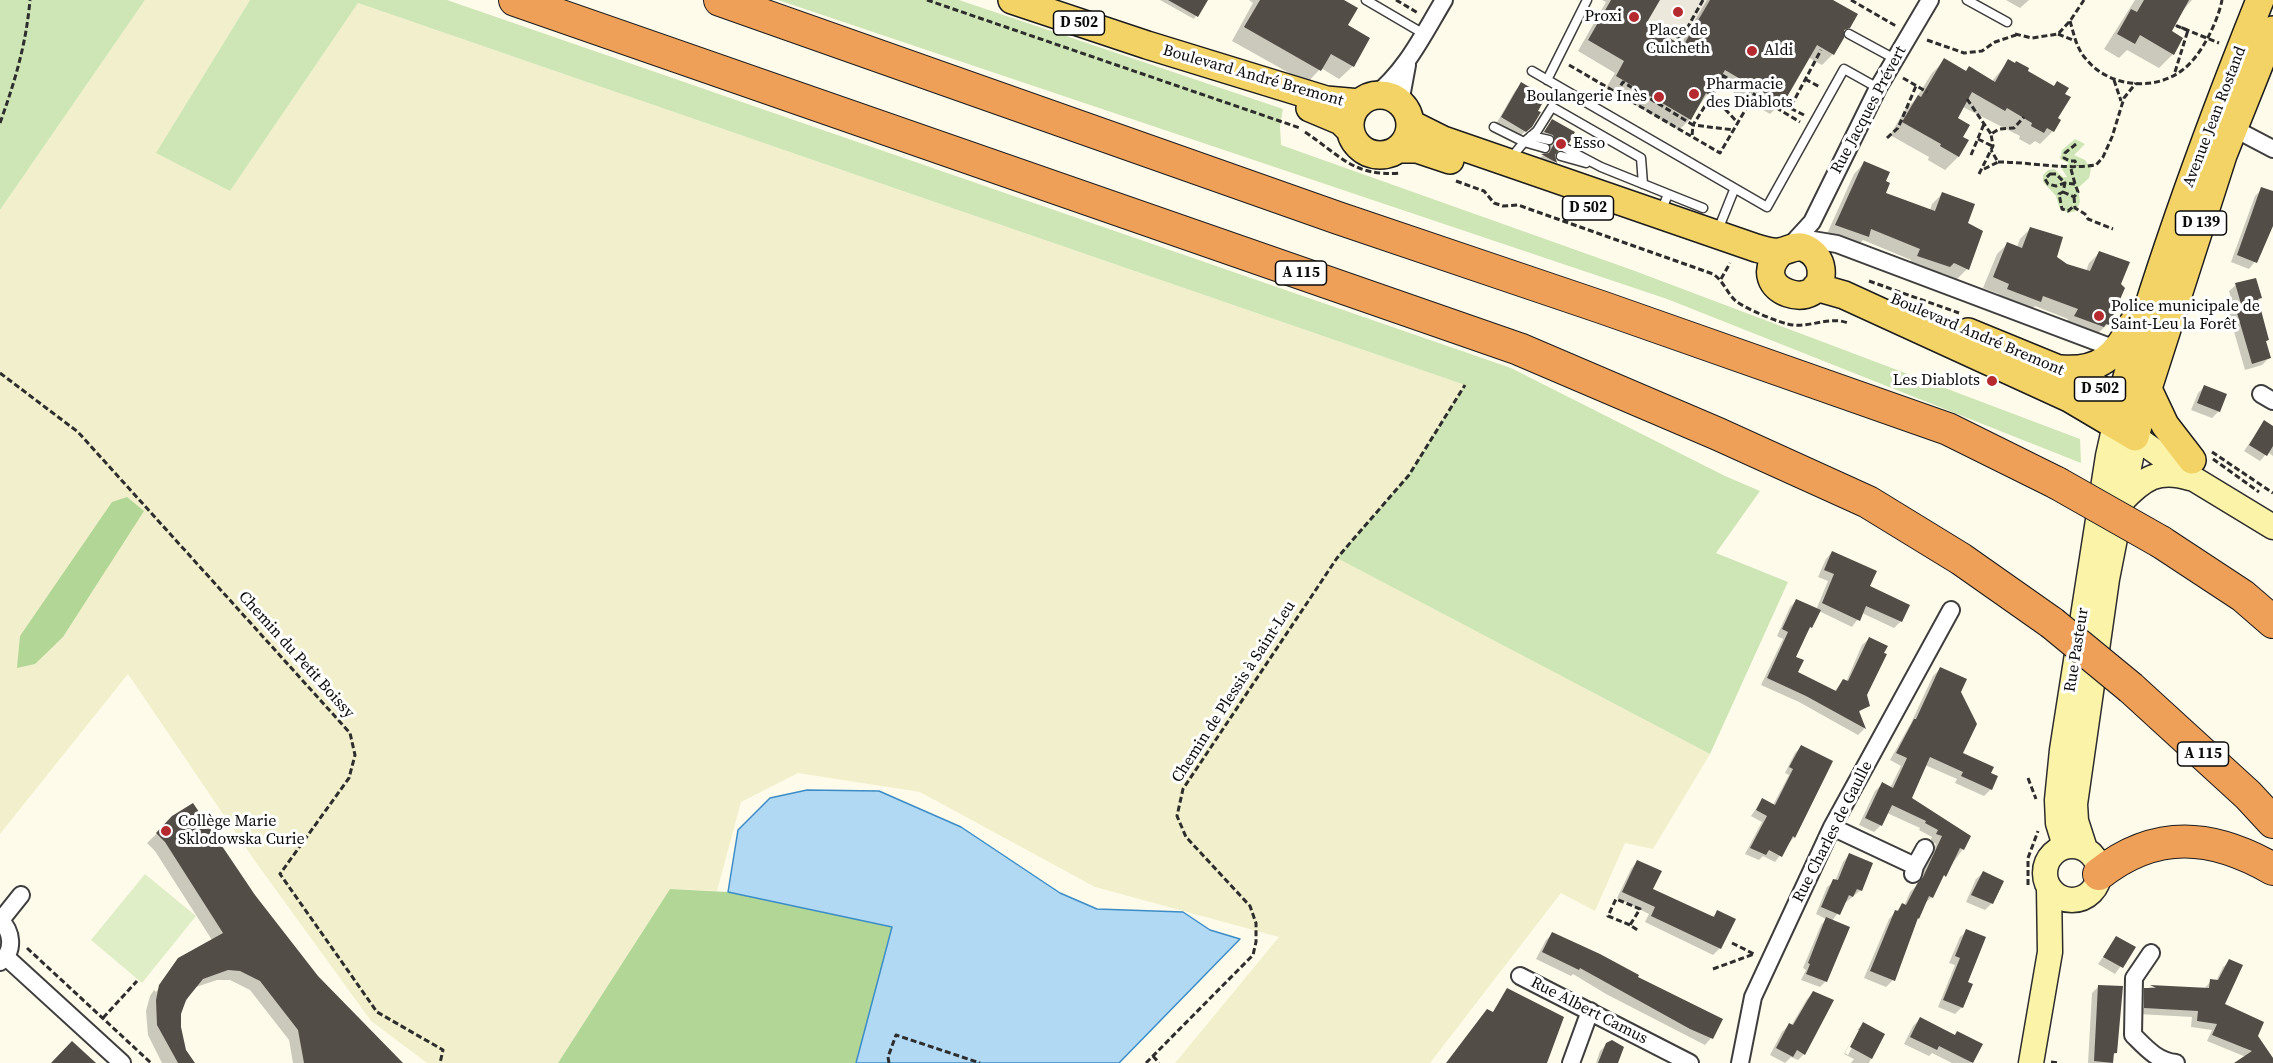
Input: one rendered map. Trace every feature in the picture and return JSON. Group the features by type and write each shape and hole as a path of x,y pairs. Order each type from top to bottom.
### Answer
{"highway":[{"name":"A 115","path":"514,0 1519,349 1718,434 1868,502 1961,559 2052,623 2131,688 2248,795 2273,822"},
{"path":"720,0 1338,218 1600,306 1948,429 2057,483 2161,542 2243,596 2273,622"},
{"path":"2083,856 2118,858 2134,850 2162,843 2192,841 2219,844 2273,868"}],"main road":[{"name":"Boulevard André Bremont","path":"1012,0 1146,45 1326,100 1366,100"},
{"name":"Avenue Jean Rostand","path":"2055,368 2079,369 2093,366 2111,357 2126,338 2160,268 2212,121 2260,0"},
{"name":"Avenue Jean Rostand","path":"2127,420 2148,389 2223,154 2273,30"},
{"name":"Boulevard André Bremont","path":"1146,45 1320,111 1341,121 1350,130"},
{"path":"1385,96 1405,114 1406,141 1400,149 1381,155 1372,154 1356,143 1350,130 1352,117 1366,100 1385,96"},
{"name":"D 502","path":"1405,114 1443,140 1516,152 1664,205 1724,237 1756,248 1784,250"},
{"name":"D 502","path":"1400,149 1410,148 1438,155 1754,266 1773,279"},
{"path":"1793,247 1806,248 1816,262 1805,295 1792,296 1780,290 1773,279 1773,262 1784,250 1793,247"},
{"name":"Boulevard André Bremont","path":"1816,262 1827,271 1850,282 2090,382 2127,420"},
{"name":"Boulevard André Bremont","path":"1816,262 1844,296 2069,398 2127,420"},
{"name":"Avenue Jean Rostand","path":"2127,420 2160,268"},
{"path":"2148,389 2165,424 2193,469"}],"street":[{"path":"1366,100 1389,83 1408,61 1444,0"},
{"name":"Rue Jacques Prévert","path":"1784,250 1800,237 1812,222 1878,88 1930,0"},
{"path":"1405,114 1402,81 1408,61"},
{"path":"2233,128 2273,149"},
{"name":"Rue Jacques Prévert","path":"1812,222 1816,262"},
{"path":"1816,262 1837,244 2118,350"},
{"name":"Avenue Jean Rostand","path":"2109,454 2127,420"},
{"name":"Avenue Jean Rostand","path":"2127,420 2129,467"},
{"name":"Boulevard André Bremont","path":"2127,420 2159,437 2193,469 2273,524"},
{"name":"Rue Pasteur","path":"2083,856 2058,823 2057,800 2062,750 2109,454"},
{"name":"Rue Pasteur","path":"2083,856 2075,804 2107,579 2129,467"},
{"path":"2122,501 2135,487 2151,476 2177,474 2193,469"},
{"name":"Rue Charles de Gaulle","path":"1742,1062 1753,997 1769,962 1832,827 1951,610"},
{"path":"1832,827 1914,870 1924,848"},
{"path":"2031,1063 2050,952 2049,888 2044,872 2046,863 2057,850 2083,856 2093,890 2079,899 2050,952"},
{"path":"2049,888 2062,898 2079,899"},
{"path":"21,895 0,920 10,935 10,946 3,960 122,1063"},
{"path":"2151,953 2134,978 2133,1035 2164,1062 2176,1063"},
{"name":"Rue Albert Camus","path":"1520,976 1690,1063"},
{"path":"1571,1063 1590,1011"}],"lane":[{"path":"1365,0 1428,27"},
{"path":"1547,80 1587,0"},
{"path":"1967,0 2007,22"},
{"path":"1849,34 1892,64"},
{"path":"1532,71 1734,190 1767,207 1844,69 1878,88"},
{"path":"1516,152 1552,107 1641,158 1643,184"},
{"path":"1494,127 1516,152"},
{"path":"1516,152 1547,144 1531,136"},
{"path":"1563,152 1643,184 1664,205 1703,208"},
{"path":"1724,237 1720,225 1734,190"}],"path":[{"path":"0,123 23,54 30,0"},
{"path":"1396,0 1428,27"},
{"path":"1654,29 1656,25 1681,39 1703,0"},
{"path":"1851,0 1910,34 1964,53 1982,51 1995,42 2016,35 2032,38 2058,34 2075,41"},
{"path":"2058,34 2084,0"},
{"path":"2070,21 2075,41 2086,59 2099,71 2114,80 2158,83 2186,68 2208,38 2222,0"},
{"path":"2007,22 2016,35"},
{"path":"2175,74 2188,30 2177,26 2208,38"},
{"path":"1814,124 1790,108 1821,50"},
{"path":"1558,58 1720,153 1754,95"},
{"path":"1892,64 1916,86 1927,92"},
{"path":"1692,137 1694,125 1723,75 1754,95 1814,124"},
{"path":"2114,80 2122,102"},
{"path":"1616,93 1623,82 1694,125 1734,130"},
{"path":"1982,169 1998,162 2057,165 2071,169 2077,166 2096,165 2103,157 2112,137 2122,102 2136,83"},
{"path":"1887,138 1898,128 1916,86"},
{"path":"1709,99 1725,109 1738,123"},
{"path":"1967,99 1991,134 1992,148 1998,162"},
{"path":"1991,134 1999,129 2014,128 2024,117"},
{"path":"1971,155 1984,124"},
{"path":"1978,139 1992,148"},
{"path":"2076,144 2067,150 2064,158 2075,161 2077,166"},
{"path":"1979,174 1992,148"},
{"path":"2071,169 2078,192 2073,198 2074,206 2088,219 2113,229"},
{"path":"2065,183 2056,174 2050,174 2045,180 2051,185 2075,184"},
{"path":"2065,183 2063,192 2059,194 2061,209 2068,211 2074,206"},
{"path":"2063,192 2073,198"},
{"path":"1863,278 1961,313"},
{"name":"Chemin du Petit Boissy","path":"0,373 78,432 350,733 355,755 349,778 280,874 377,1011 443,1050 440,1063"},
{"name":"Chemin de Plessis à Saint-Leu","path":"1146,1063 1253,955 1256,942 1256,923 1250,906 1186,837 1177,816 1183,789 1338,558 1409,475 1465,385"},
{"path":"1630,925 1640,909 1616,899 1608,916 1639,931"},
{"path":"20,942 151,1063"},
{"path":"1732,943 1769,962"},
{"path":"1713,969 1754,954"},
{"path":"103,1018 137,981"},
{"path":"889,1063 888,1057 896,1035 980,1063"},
{"path":"1153,1056 1159,1063"},
{"path":"2049,1062 2060,1063"}],"shaded area":[{"path":"145,0 250,0 157,152 230,191 358,3 1465,385 1409,475 1338,558 1710,754 1653,849 1625,843 1595,911 1561,893 1430,1063 1175,1063 1279,937 1095,887 920,792 798,773 741,802 717,891 670,889 558,1063 427,1063 371,1021 255,861 128,674 0,834 0,210","holes":["143,511 63,637 18,668 20,636"]},
{"name":"Place de Culcheth","path":"1660,0 1710,0 1683,46 1646,24"}],"green space":[{"path":"0,0 145,0 0,210"},
{"path":"250,0 447,0 1511,368 1725,476 1760,491 1716,553 1788,582 1710,754 1337,558 1409,475 1465,385 358,3 230,191 156,153"},
{"path":"778,0 959,0 1283,109 1280,126 1281,145 1635,271 2080,439 2081,463 1667,299"},
{"path":"2075,139 2085,144 2074,155 2085,160 2091,169 2089,178 2078,188 2080,202 2076,211 2068,213 2059,207 2056,196 2043,182 2043,175 2048,170 2054,169 2063,177 2067,177 2062,169 2069,163 2060,159 2062,150"},
{"path":"127,497 144,511 63,637 35,664 17,668 20,636 112,502"},
{"path":"145,874 196,916 142,983 91,940"},
{"path":"670,889 728,892 892,927 859,1063 558,1063"}],"water":[{"path":"807,790 879,791 961,827 1060,893 1097,909 1183,912 1210,930 1240,939 1119,1063 856,1063 892,927 728,892 738,830 770,798"}],"building":[{"path":"1168,0 1208,0 1198,17"},
{"path":"1260,0 1344,0 1358,8 1348,25 1370,38 1354,67 1331,54 1321,71 1244,27"},
{"path":"1611,0 1660,0 1646,24 1683,46 1710,0 1833,0 1858,14 1850,28 1844,30 1844,38 1834,55 1817,45 1783,104 1725,70 1710,96 1706,93 1691,120 1616,76 1624,61 1588,40"},
{"path":"2144,0 2189,0 2172,31 2183,38 2174,55 2140,35 2135,44 2117,34 2131,9 2137,12"},
{"path":"1944,58 1966,71 1969,66 1995,82 2008,59 2015,63 2016,61 2054,86 2057,81 2069,88 2065,94 2071,97 2058,118 2061,120 2054,132 2047,128 2044,133 2007,108 2005,111 1972,92 1958,118 1970,125 1963,137 1969,140 1959,157 1902,122 1918,95 1921,97"},
{"path":"1521,82 1546,97 1538,111 1541,112 1526,132 1501,117"},
{"path":"1552,119 1575,132 1569,143 1564,142 1560,145 1555,155 1557,163 1541,154 1549,153 1555,142 1553,135 1544,132"},
{"path":"1864,161 1890,172 1886,181 1890,183 1886,193 1935,211 1942,192 1975,204 1968,223 1983,231 1969,270 1954,263 1950,267 1917,256 1920,249 1871,229 1869,237 1835,225"},
{"path":"2261,187 2273,191 2273,226 2257,263 2237,255"},
{"path":"2030,227 2063,237 2057,257 2067,264 2090,271 2099,251 2130,262 2121,284 2125,288 2109,325 2106,324 2104,327 2074,316 2078,309 2043,296 2041,302 2007,289 2009,284 1993,277 2007,242 2022,248"},
{"path":"2256,278 2262,298 2258,299 2269,340 2266,341 2271,358 2252,364 2235,306 2241,304 2235,283"},
{"path":"2204,385 2227,394 2220,412 2197,403"},
{"path":"2264,420 2273,426 2273,446 2267,456 2249,445"},
{"path":"1832,551 1877,571 1870,586 1910,605 1902,622 1866,606 1860,621 1822,603 1834,574 1824,570"},
{"path":"1796,599 1821,610 1796,657 1804,660 1798,672 1836,691 1843,679 1848,681 1869,637 1888,646 1884,653 1887,654 1867,695 1870,706 1859,711 1866,729 1806,696 1767,678 1788,632 1782,629"},
{"path":"1940,667 1967,679 1961,692 1977,724 1963,753 1994,767 1991,773 1998,776 1992,790 1961,776 1963,772 1930,757 1912,798 1971,836 1964,850 1960,848 1933,898 1929,896 1918,918 1895,981 1870,971 1895,910 1898,911 1902,903 1906,905 1923,877 1942,836 1936,834 1938,830 1925,823 1926,821 1892,805 1882,826 1865,818 1882,782 1893,788 1907,758 1896,753 1916,719"},
{"path":"1801,745 1833,761 1795,838 1793,836 1782,857 1769,850 1766,855 1750,848 1767,816 1756,810 1762,798 1775,805 1793,769 1789,767"},
{"path":"193,803 255,895 318,976 403,1063 304,1063 298,1030 260,981 240,971 228,970 203,979 186,1000 181,1014 181,1027 186,1050 195,1063 178,1063 157,1025 156,1000 159,985 178,958 223,933 165,842 156,833 172,816"},
{"path":"1849,853 1873,863 1862,891 1857,889 1853,897 1849,895 1840,915 1821,907 1833,879 1838,880"},
{"path":"1637,860 1662,871 1653,889 1714,917 1717,910 1736,919 1721,949 1651,916 1655,907 1622,892"},
{"path":"1983,871 2004,881 1993,904 1971,895"},
{"path":"1826,917 1850,927 1827,982 1806,974"},
{"path":"1966,929 1986,937 1968,982 1973,984 1963,1008 1943,1000 1960,958 1955,956"},
{"path":"1552,932 1600,954 1639,975 1638,977 1723,1019 1713,1039 1690,1029 1580,968 1579,970 1542,952"},
{"path":"2116,936 2136,947 2123,968 2103,957"},
{"path":"2229,959 2243,965 2225,1004 2264,1022 2258,1036 2273,1058 2273,1063 2234,1063 2252,1051 2212,1035 2217,1024 2197,1021 2198,1011 2144,1008 2144,988 2156,988 2150,985 2209,988 2210,979 2218,980"},
{"path":"2098,985 2123,986 2117,1053 2114,1053 2113,1063 2094,1061"},
{"path":"1507,988 1564,1017 1547,1063 1446,1063 1487,1009 1493,1012"},
{"path":"1813,991 1834,1000 1805,1055 1797,1050 1793,1057 1776,1048 1789,1023 1793,1025"},
{"path":"1920,1017 1955,1035 1957,1031 1983,1044 1973,1063 1939,1046 1937,1050 1910,1037"},
{"path":"1863,1022 1885,1034 1872,1059 1850,1047"},
{"path":"1612,1040 1624,1047 1618,1063 1598,1063 1606,1043"},
{"path":"72,1041 96,1063 51,1063"}],"place":[{"name":"Place de Culcheth","path":"1678,12"},
{"name":"Proxi","path":"1634,17"},
{"name":"Aldi","path":"1752,51"},
{"name":"Pharmacie des Diablots","path":"1694,94"},
{"name":"Boulangerie Inès","path":"1659,97"},
{"name":"Esso","path":"1561,144"},
{"name":"Police municipale de Saint-Leu la Forêt","path":"2099,316"},
{"name":"Les Diablots","path":"1992,381"},
{"name":"Collège Marie Sklodowska Curie","path":"166,831"}]}
